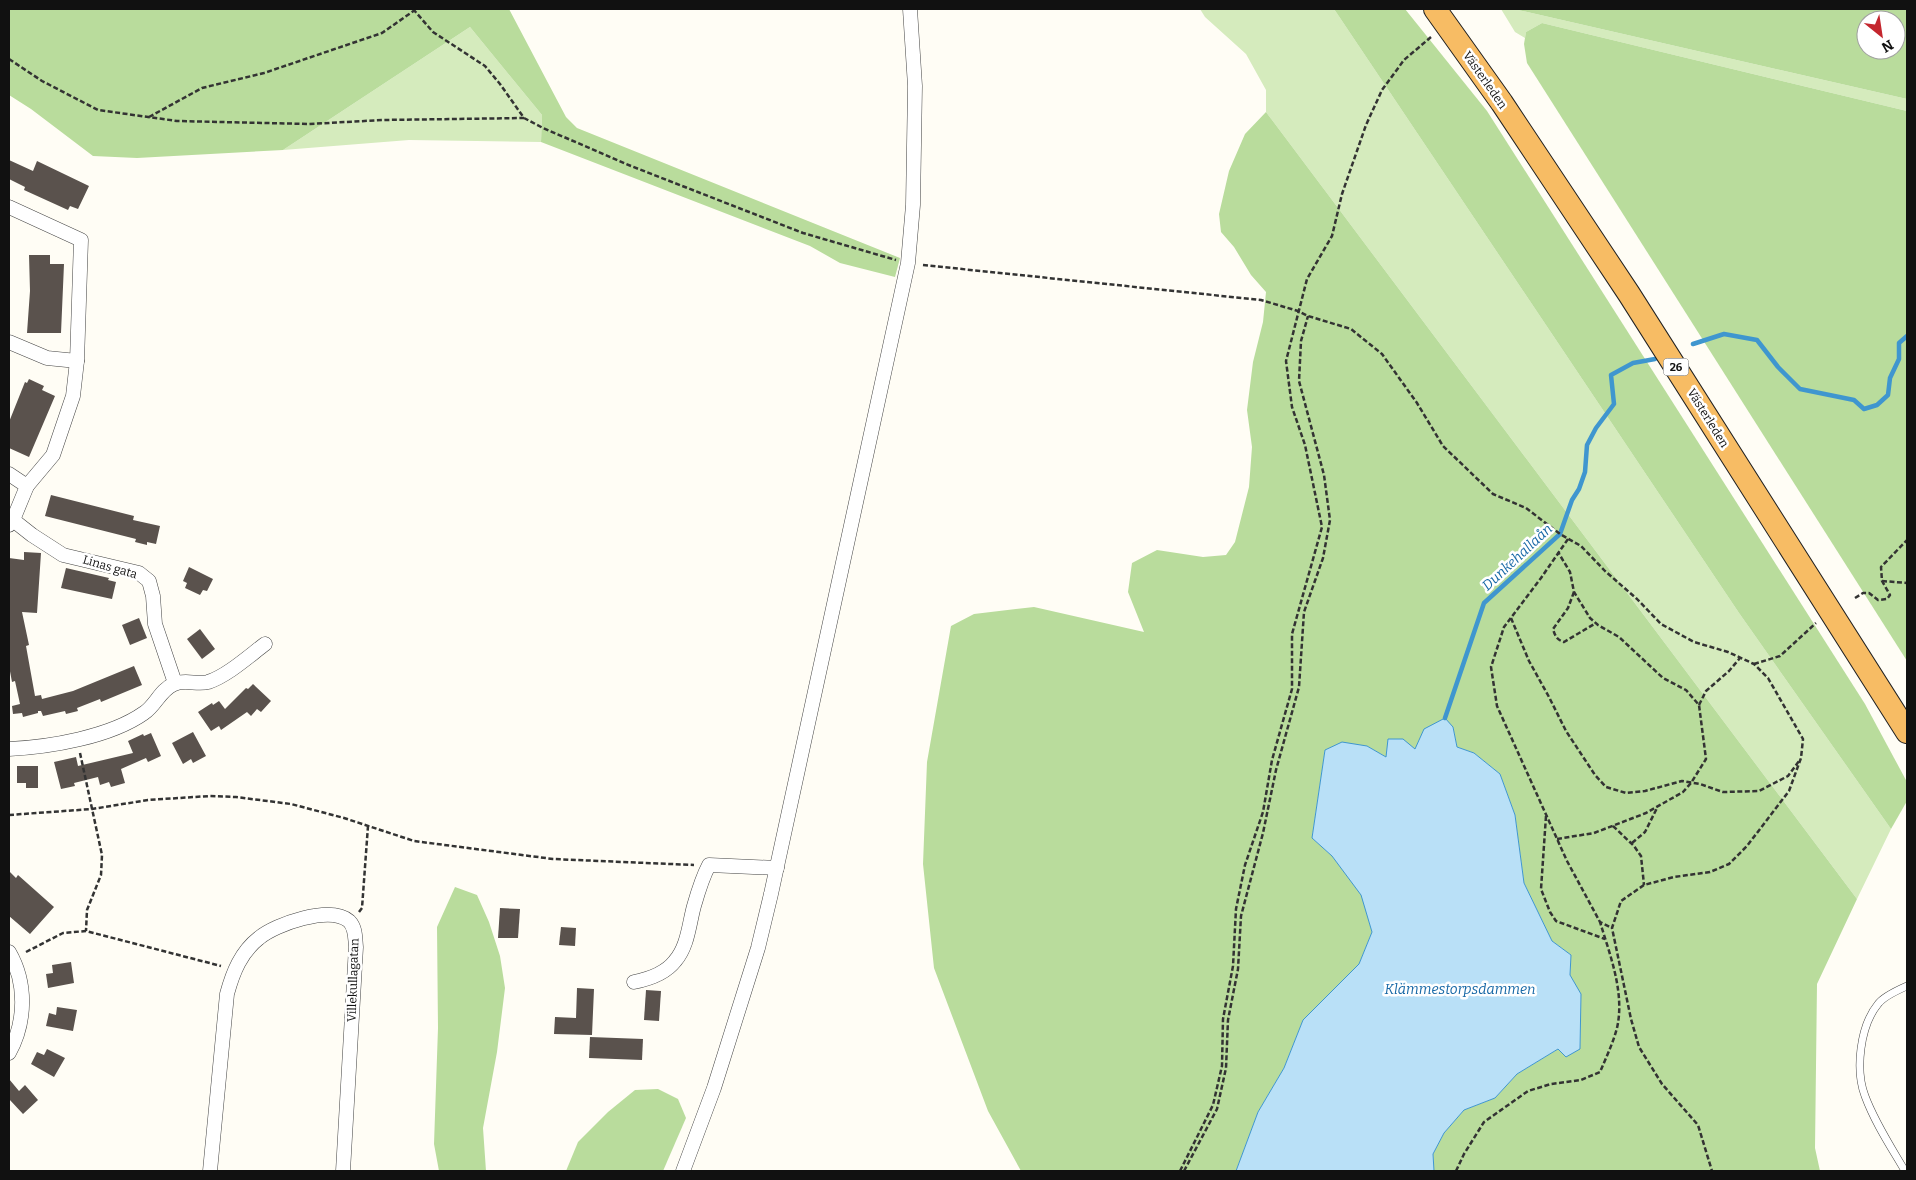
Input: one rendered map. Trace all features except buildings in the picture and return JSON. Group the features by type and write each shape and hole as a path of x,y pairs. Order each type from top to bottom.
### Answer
{"highway":[{"name":"Västerleden","path":"1435,9 1502,102 1629,294 1907,732"},
{"name":"Västerleden","path":"1449,9 1511,97 1618,258 1907,710"}],"street":[{"path":"683,1171 714,1088 758,948 908,263 913,205 915,86 910,9"},
{"path":"9,207 81,240 77,361 73,396 53,454 27,486 11,522"},
{"path":"9,342 47,358 77,361"},
{"path":"9,474 27,486"},
{"name":"Linas gata","path":"11,522 63,555 139,573 149,581 155,624 175,683"},
{"path":"9,749 76,740 130,721 152,707 164,690 175,683 198,684 210,681 265,644"},
{"path":"634,982 648,979 676,961 685,942 703,877 709,865 777,868"},
{"name":"Villekullagatan","path":"210,1171 227,994 234,970 243,954 259,938 275,928 290,920 315,916 335,916 342,917 351,923 355,932 356,947 344,1171"},
{"path":"9,1053 18,1031 22,1014 20,980 11,956"}],"lane":[{"path":"1905,1171 1864,1095 1859,1063 1864,1032 1878,1003 1907,986"}],"path":[{"path":"149,117 202,88 264,73 382,33 415,9 433,32 485,66 524,118 631,166 803,233 908,263 1261,300 1351,329 1382,354 1418,403 1444,446 1494,494 1526,508 1581,546 1661,624 1694,642 1728,652 1754,664 1768,678 1803,739 1801,758 1789,791 1747,846 1729,864 1710,872 1674,877 1644,885 1621,901 1612,928 1621,962 1631,1019 1639,1047 1662,1084 1698,1125 1712,1171"},
{"path":"1180,1171 1213,1105 1222,1066 1223,1019 1233,966 1236,910 1245,865 1263,812 1272,760 1292,689 1292,634 1322,527 1305,445 1292,407 1286,361 1307,279 1332,236 1342,194 1366,125 1382,90 1404,60 1431,37"},
{"path":"9,59 42,81 98,110 176,121 310,124 383,120 524,118"},
{"path":"1184,1171 1216,1109 1226,1068 1228,1020 1238,970 1241,916 1263,833 1276,770 1299,687 1304,612 1324,558 1330,520 1324,475 1299,381 1301,341 1308,316"},
{"path":"1456,1171 1484,1122 1528,1091 1551,1084 1581,1080 1600,1072 1617,1028 1619,1008 1613,966 1600,922 1567,861 1498,706 1491,667 1504,627 1568,538"},
{"path":"1855,598 1863,593 1869,593 1878,600 1887,599 1890,596 1882,581 1881,567 1907,540"},
{"path":"1557,839 1594,833 1658,807 1683,792 1706,759 1699,705 1686,690 1663,678 1619,637 1590,618 1574,592 1570,572 1558,552"},
{"path":"1882,581 1907,583"},
{"path":"1574,592 1568,608 1553,629 1558,640 1564,642 1596,623"},
{"path":"1511,618 1529,661 1550,697 1566,731 1594,775 1606,787 1626,793 1645,791 1682,781 1724,792 1759,791 1788,776 1801,758"},
{"path":"1754,664 1780,656 1817,622"},
{"path":"1699,705 1706,691 1729,671 1740,658"},
{"path":"76,740 102,855 101,875 87,910 86,931"},
{"path":"9,815 92,809 148,800 210,796 236,797 291,804 344,818 414,841 553,859 709,865"},
{"path":"1632,843 1645,832 1658,807"},
{"path":"1546,813 1541,889 1550,912 1556,921 1605,939"},
{"path":"1613,825 1632,843 1642,856 1644,885"},
{"path":"351,923 362,908 368,826"},
{"path":"1600,922 1612,928"},
{"path":"11,956 63,934 86,931 234,970"},
{"path":"1613,966 1621,962"}],"green space":[{"path":"9,9 509,9 566,117 577,128 900,258 895,277 840,263 810,246 541,142 542,115 470,27 283,150 137,158 93,156 31,109 9,95"},
{"path":"1200,9 1334,9 1739,613 1891,829 1857,899 1266,112 1266,90 1246,54 1205,17"},
{"path":"1334,9 1405,9 1487,111 1865,704 1907,782 1907,801 1891,829 1739,613"},
{"path":"1501,9 1518,10 1907,99 1907,111 1542,23 1526,32 1525,38 1515,32"},
{"path":"1513,9 1907,9 1907,99"},
{"path":"1542,23 1907,111 1907,661 1527,63 1524,44 1526,32"},
{"path":"470,27 542,115 541,142 409,140 283,150"},
{"path":"1266,112 1857,899 1817,984 1815,1148 1820,1171 1434,1171 1433,1154 1444,1133 1464,1110 1495,1098 1517,1074 1558,1049 1580,1048 1581,995 1570,975 1571,955 1552,941 1524,883 1515,815 1500,774 1474,753 1457,747 1453,727 1415,749 1386,757 1367,746 1325,750 1312,838 1332,856 1362,895 1372,932 1359,964 1303,1020 1284,1068 1258,1112 1236,1171 1021,1171 988,1111 934,968 923,864 927,762 951,626 974,614 1034,607 1144,632 1128,592 1132,563 1157,550 1203,557 1226,555 1235,542 1249,487 1252,447 1247,410 1253,362 1263,322 1266,292 1251,275 1234,247 1221,232 1219,214 1229,171 1245,134"},
{"path":"455,887 477,895 489,922 500,956 505,988 497,1052 483,1128 486,1171 439,1171 434,1144 438,1028 437,927"},
{"path":"658,1089 678,1099 686,1118 663,1171 566,1171 578,1142 608,1112 635,1090"}],"water":[{"name":"Klämmestorpsdammen","path":"1445,718 1453,727 1457,747 1474,753 1500,774 1515,815 1524,883 1552,941 1571,955 1570,975 1581,994 1580,1049 1566,1057 1558,1049 1517,1074 1495,1098 1464,1110 1444,1133 1433,1154 1434,1171 1236,1171 1258,1112 1284,1068 1303,1020 1359,964 1372,932 1361,895 1332,856 1312,838 1325,750 1342,742 1367,746 1386,757 1388,739 1403,739 1415,749 1424,729"}],"waterway":[{"name":"Dunkehallaån","path":"1693,344 1724,334 1757,340 1778,367 1800,389 1854,400 1864,409 1877,405 1888,395 1890,378 1899,359 1899,343 1907,336"},
{"name":"Dunkehallaån","path":"1445,718 1484,603 1560,534 1572,500 1579,489 1585,472 1587,445 1596,428 1614,404 1611,375 1633,363 1655,359"}]}
